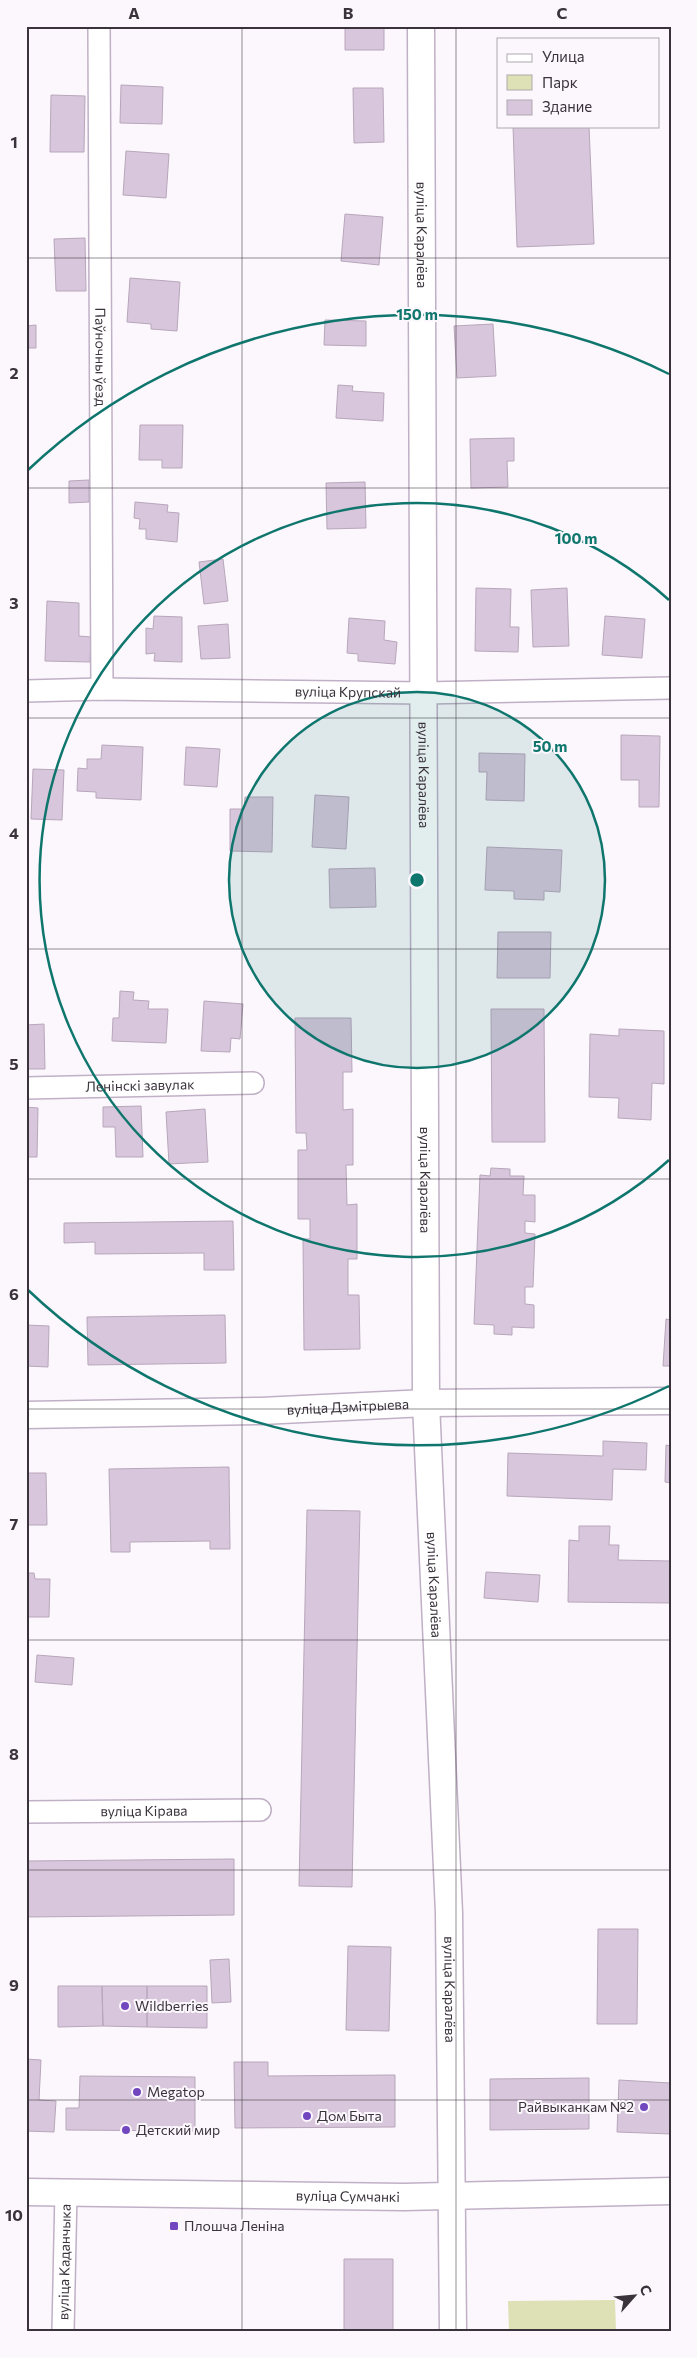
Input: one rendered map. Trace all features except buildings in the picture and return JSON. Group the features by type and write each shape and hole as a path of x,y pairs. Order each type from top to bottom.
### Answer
{"street":[{"name":"Паўночны ўезд","path":"99,26 102,688"},
{"name":"вуліца Каралёва","path":"421,26 426,1403 449,1913 453,2332"},
{"name":"вуліца Крупскай","path":"26,691 102,688 424,693 671,688"},
{"name":"Ленінскі завулак","path":"26,1088 253,1084"},
{"name":"вуліца Дзмітрыева","path":"26,1415 261,1411 426,1403 671,1401"},
{"name":"вуліца Кірава","path":"26,1812 260,1810"},
{"name":"вуліца Сумчанкі","path":"26,2192 404,2196 451,2194 502,2196 671,2191"},
{"name":"вуліца Каданчыка","path":"62,2332 66,2192"}],"green space":[{"path":"615,2300 616,2332 509,2332 508,2301"}],"place":[{"name":"Wildberries","path":"125,2006"},
{"name":"Megatop","path":"137,2092"},
{"name":"Райвыканкам №2","path":"644,2107"},
{"name":"Дом Быта","path":"307,2116"},
{"name":"Детский мир","path":"126,2130"},
{"name":"Плошча Леніна","path":"174,2226"}]}
